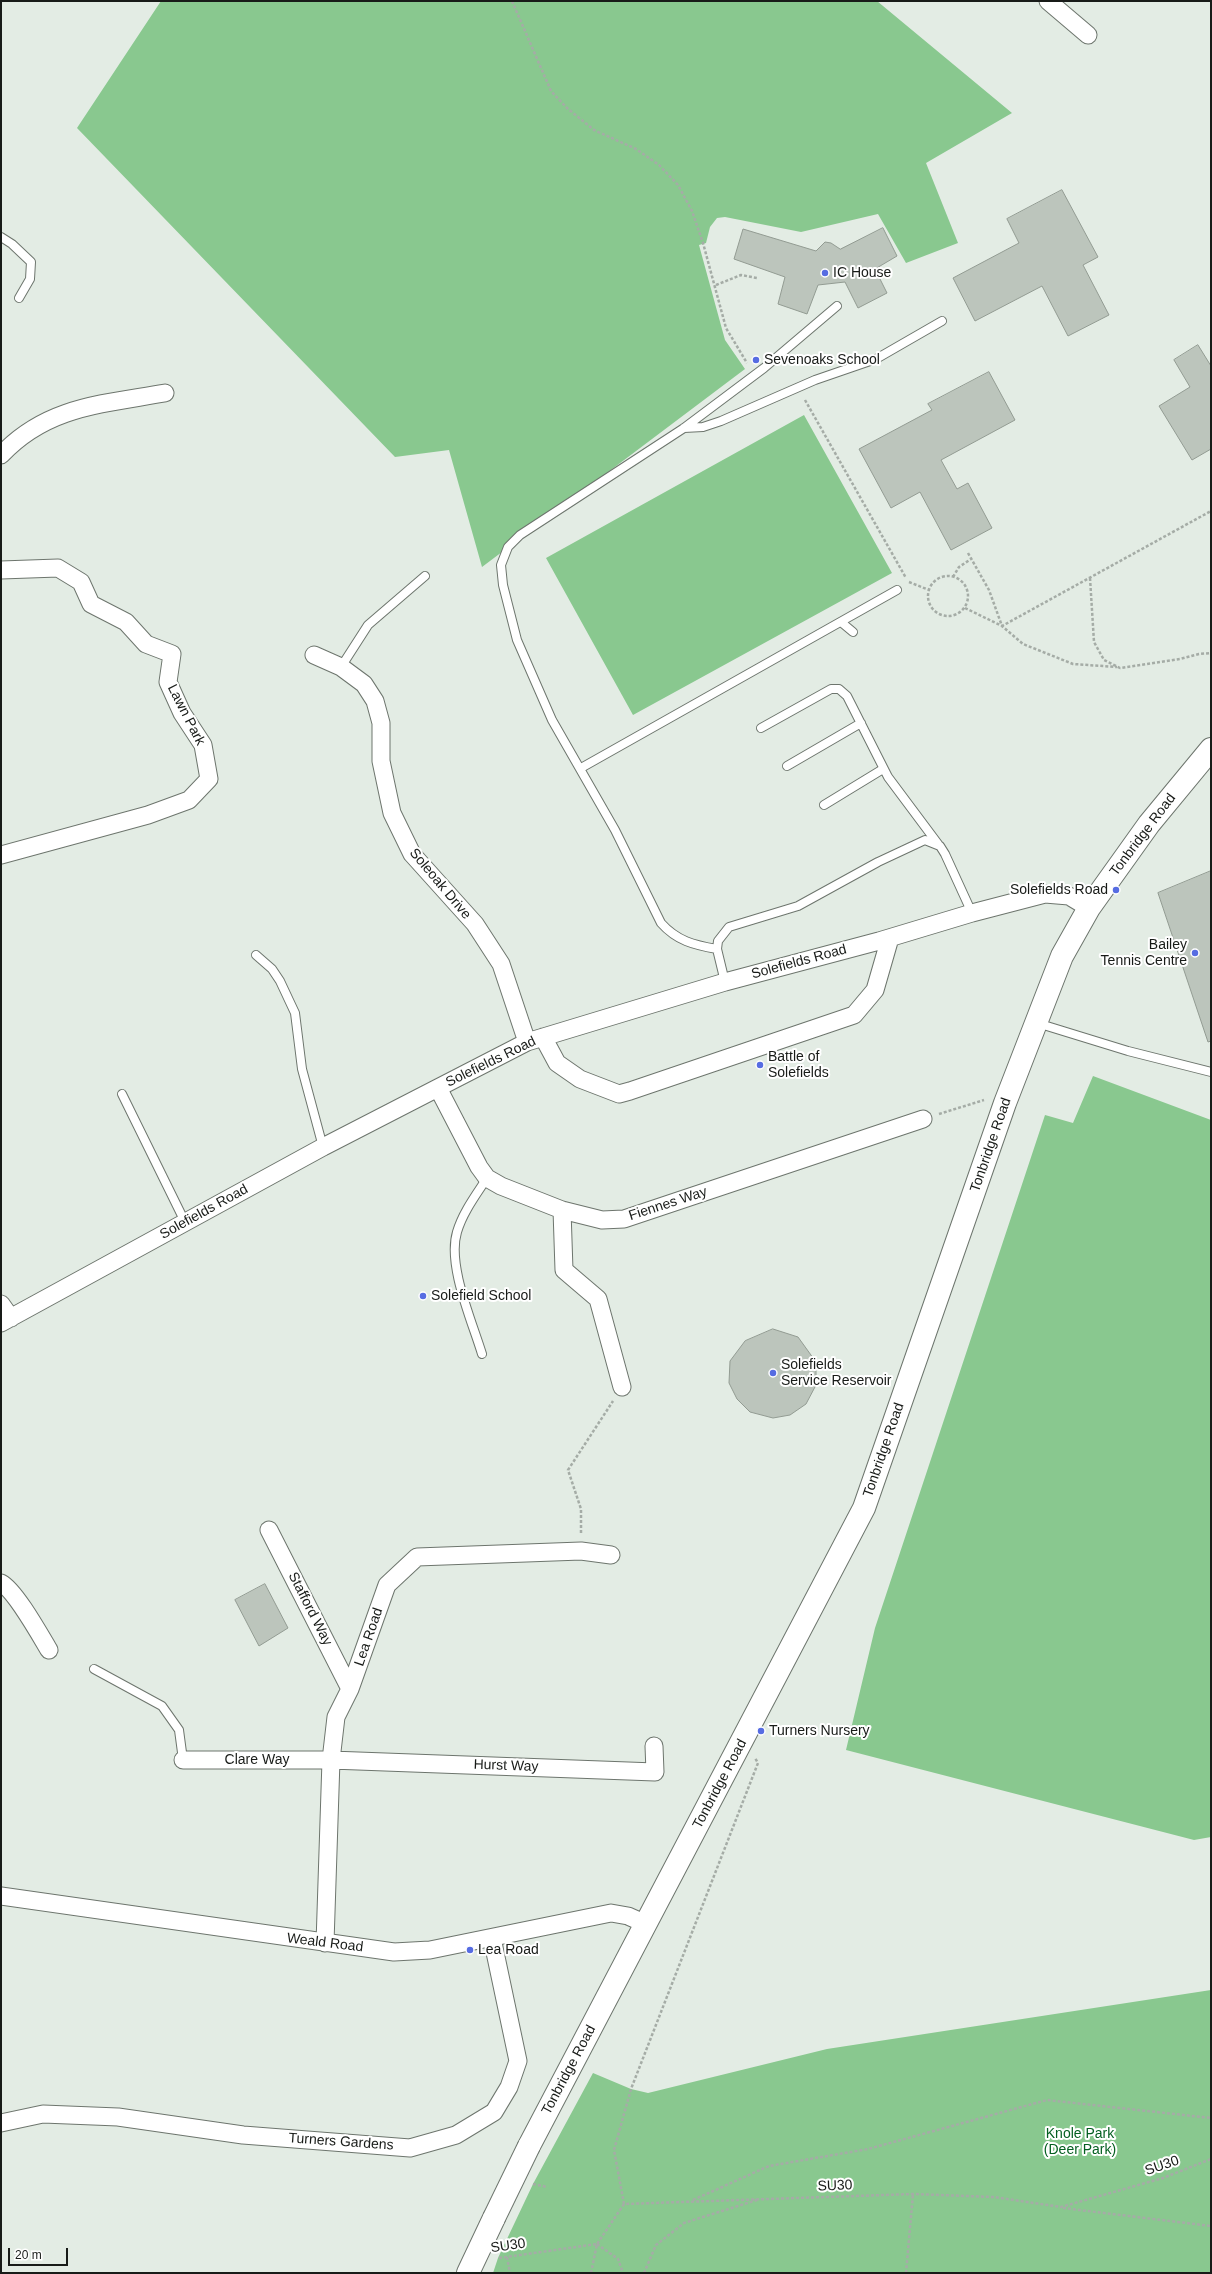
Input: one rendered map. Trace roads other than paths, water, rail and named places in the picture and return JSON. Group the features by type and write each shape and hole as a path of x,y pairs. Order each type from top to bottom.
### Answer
{"main road":[{"name":"Tonbridge Road","path":"470,2267 529,2146 864,1508 1005,1103 1062,956 1089,908 1148,824 1211,748"}],"street":[{"path":"1048,1 1088,35"},
{"path":"1,455 17,438 50,418 74,409 165,393"},
{"name":"Lawn Park","path":"1,570 58,568 81,582 91,604 126,622 146,644 172,654 168,682 182,713 203,745 209,779 189,800 148,815 1,855"},
{"name":"Soleoak Drive","path":"314,655 341,667 364,684 375,701 381,723 381,761 392,813 412,854 475,924 501,964 535,1040 557,1063 580,1079 619,1094 630,1092 854,1015 875,990 890,938"},
{"name":"Solefields Road","path":"4,1315 185,1222 323,1147 535,1040 725,982 890,938 972,913 1044,894 1069,896 1089,908"},
{"path":"438,1088 479,1167 487,1178"},
{"name":"Fiennes Way","path":"487,1178 562,1210 602,1220 624,1219 923,1119"},
{"path":"562,1210 564,1270 598,1299 622,1387"},
{"name":"Stafford Way","path":"269,1530 350,1689"},
{"name":"Lea Road","path":"325,1943 331,1760 336,1717 350,1689 387,1585 417,1557 581,1551 611,1555"},
{"path":"1,1583 6,1585 49,1650"},
{"name":"Hurst Way","path":"331,1760 655,1778 654,1746"},
{"name":"Clare Way","path":"183,1760 331,1760"},
{"name":"Weald Road","path":"1,1896 394,1952 430,1950 611,1913 628,1916 646,1924"},
{"name":"Turners Gardens","path":"1,2123 43,2114 118,2117 243,2135 410,2148 456,2135 494,2112 509,2087 518,2061 492,1938"}],"lane":[{"path":"1,237 31,262 30,279 19,298"},
{"path":"717,949 681,940 670,933 661,923 615,830 581,768 552,720 518,640 503,585 501,565 508,547 520,535 684,428 764,368 837,306"},
{"path":"684,428 703,427 721,421 815,380 876,359 942,321"},
{"path":"341,667 368,625 425,576"},
{"path":"581,768 897,590"},
{"path":"841,622 853,632"},
{"path":"761,728 831,689 839,689 847,696 883,769 945,854 972,913"},
{"path":"787,766 861,723"},
{"path":"824,805 883,769"},
{"path":"725,982 717,949 718,941 729,927 738,923 798,906 878,862 917,843 926,840 940,846"},
{"path":"256,955 272,969 280,981 295,1013 302,1069 323,1147"},
{"path":"1036,1023 1128,1051 1211,1072"},
{"path":"122,1094 185,1222"},
{"path":"482,1354 456,1270 454,1249 457,1232 465,1213 487,1178"},
{"path":"94,1669 162,1706 179,1730 183,1760"}],"place":[{"name":"IC House","path":"825,273"},
{"name":"Sevenoaks School","path":"756,360"},
{"name":"Solefields Road","path":"1116,890"},
{"name":"Bailey Tennis Centre","path":"1195,953"},
{"name":"Battle of Solefields","path":"760,1065"},
{"name":"Solefield School","path":"423,1296"},
{"name":"Solefields Service Reservoir","path":"773,1373"},
{"name":"Turners Nursery","path":"761,1731"},
{"name":"Lea Road","path":"470,1950"}],"park label":[{"name":"Knole Park (Deer Park)","path":"1080,2142"}]}
